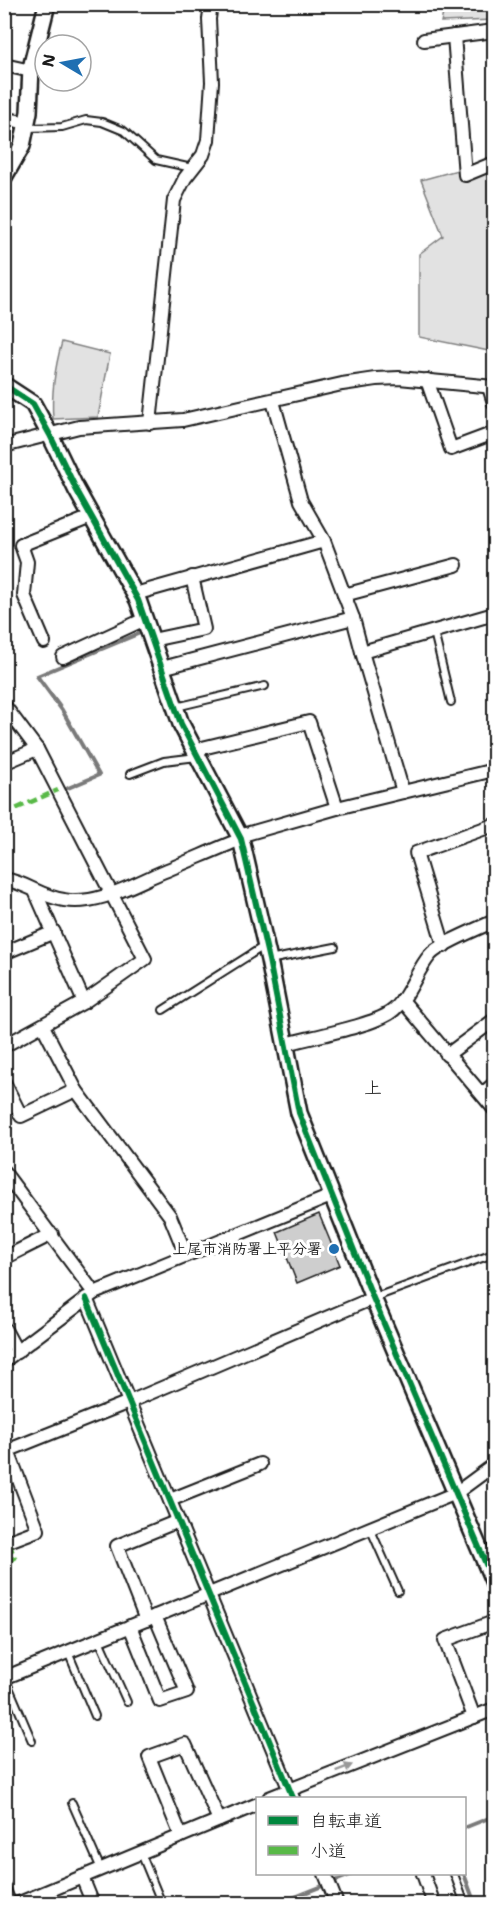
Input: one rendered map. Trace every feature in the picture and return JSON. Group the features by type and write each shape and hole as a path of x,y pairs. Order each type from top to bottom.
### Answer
{"street":[{"path":"4,177 22,146 31,71 47,4"},
{"path":"150,423 174,200 185,178 203,155 208,140 212,82 209,19 211,4"},
{"path":"424,40 495,31"},
{"path":"454,36 465,175 495,163"},
{"path":"4,65 31,71"},
{"path":"4,118 26,125"},
{"path":"4,446 79,428 183,420 342,384 376,379 399,378 492,387 495,403"},
{"path":"427,380 451,449 495,433"},
{"path":"4,385 33,404 91,517 135,594 181,724 240,838 267,953 299,1113 373,1298 495,1582"},
{"path":"273,400 301,501 324,541 353,618 403,792"},
{"path":"44,642 24,595 27,562 21,545 91,517"},
{"path":"135,594 324,541"},
{"path":"344,595 456,565"},
{"path":"152,640 204,629 192,577"},
{"path":"362,652 492,614"},
{"path":"162,668 353,618"},
{"path":"63,657 145,620"},
{"path":"4,705 37,748 145,959 84,1002 4,1046"},
{"path":"196,754 309,722 337,808"},
{"path":"4,763 37,748"},
{"path":"4,879 21,882 35,891 66,901 87,900 111,893 240,838 337,808 495,770"},
{"path":"444,946 416,853 495,825"},
{"path":"35,891 84,1002"},
{"path":"286,1044 370,1022 391,1013 402,1000 432,952 495,921"},
{"path":"4,953 54,933"},
{"path":"402,1000 495,1109"},
{"path":"447,1054 495,1020"},
{"path":"43,1026 76,1090 170,1216 186,1255"},
{"path":"4,1082 21,1116 76,1090"},
{"path":"482,1094 495,1084"},
{"path":"4,1172 52,1234 90,1295 129,1402 292,1794"},
{"path":"4,1361 90,1295 331,1196"},
{"path":"4,1258 52,1234"},
{"path":"9,1541 38,1530 6,1451 129,1402 373,1298"},
{"path":"4,1328 17,1352"},
{"path":"170,1500 260,1464"},
{"path":"5,1678 456,1493 495,1466"},
{"path":"130,1626 160,1701 187,1692 117,1546 178,1521"},
{"path":"474,1717 445,1640 495,1622"},
{"path":"275,1797 292,1794 495,1709"},
{"path":"181,1836 149,1757 185,1744 219,1820"},
{"path":"15,1904 256,1805"},
{"path":"325,1875 337,1904"},
{"path":"423,1875 434,1904"},
{"path":"82,1877 93,1904"}],"lane":[{"path":"26,125 62,127 86,120 102,122 124,131 156,160 193,168"},
{"path":"492,614 495,629"},
{"path":"434,631 451,702"},
{"path":"175,707 265,686"},
{"path":"130,774 164,761 196,754"},
{"path":"163,1010 267,953 335,947"},
{"path":"373,1298 495,1252"},
{"path":"370,1528 398,1591"},
{"path":"99,1639 127,1702"},
{"path":"68,1652 95,1716"},
{"path":"5,1678 32,1741"},
{"path":"72,1803 101,1869"},
{"path":"141,1852 162,1904"},
{"path":"454,1875 465,1904"},
{"path":"4,1882 15,1904"}],"shaded area":[{"path":"445,5 494,5 494,20 441,22"},
{"path":"494,160 494,352 419,337 419,254 443,236 421,180"},
{"path":"62,342 110,354 98,417 53,419 54,380"}],"building":[{"path":"319,1214 340,1265 297,1283 277,1232"}],"waterway":[{"path":"68,788 99,775 62,710 37,676 145,631"},
{"path":"466,1827 494,1816"},
{"path":"277,1904 350,1875"},
{"path":"464,1875 475,1904"}],"marked path":[{"path":"4,814 58,790"},
{"path":"4,1531 15,1558 4,1562"}],"cycle path":[{"path":"4,385 33,404 76,489 138,600 181,724 241,839 269,960 299,1113 373,1298 494,1583"},
{"path":"86,1298 293,1797"}],"place":[{"name":"上尾市消防署上平分署","path":"334,1249"}],"district":[{"name":"上","path":"373,1088"}]}
